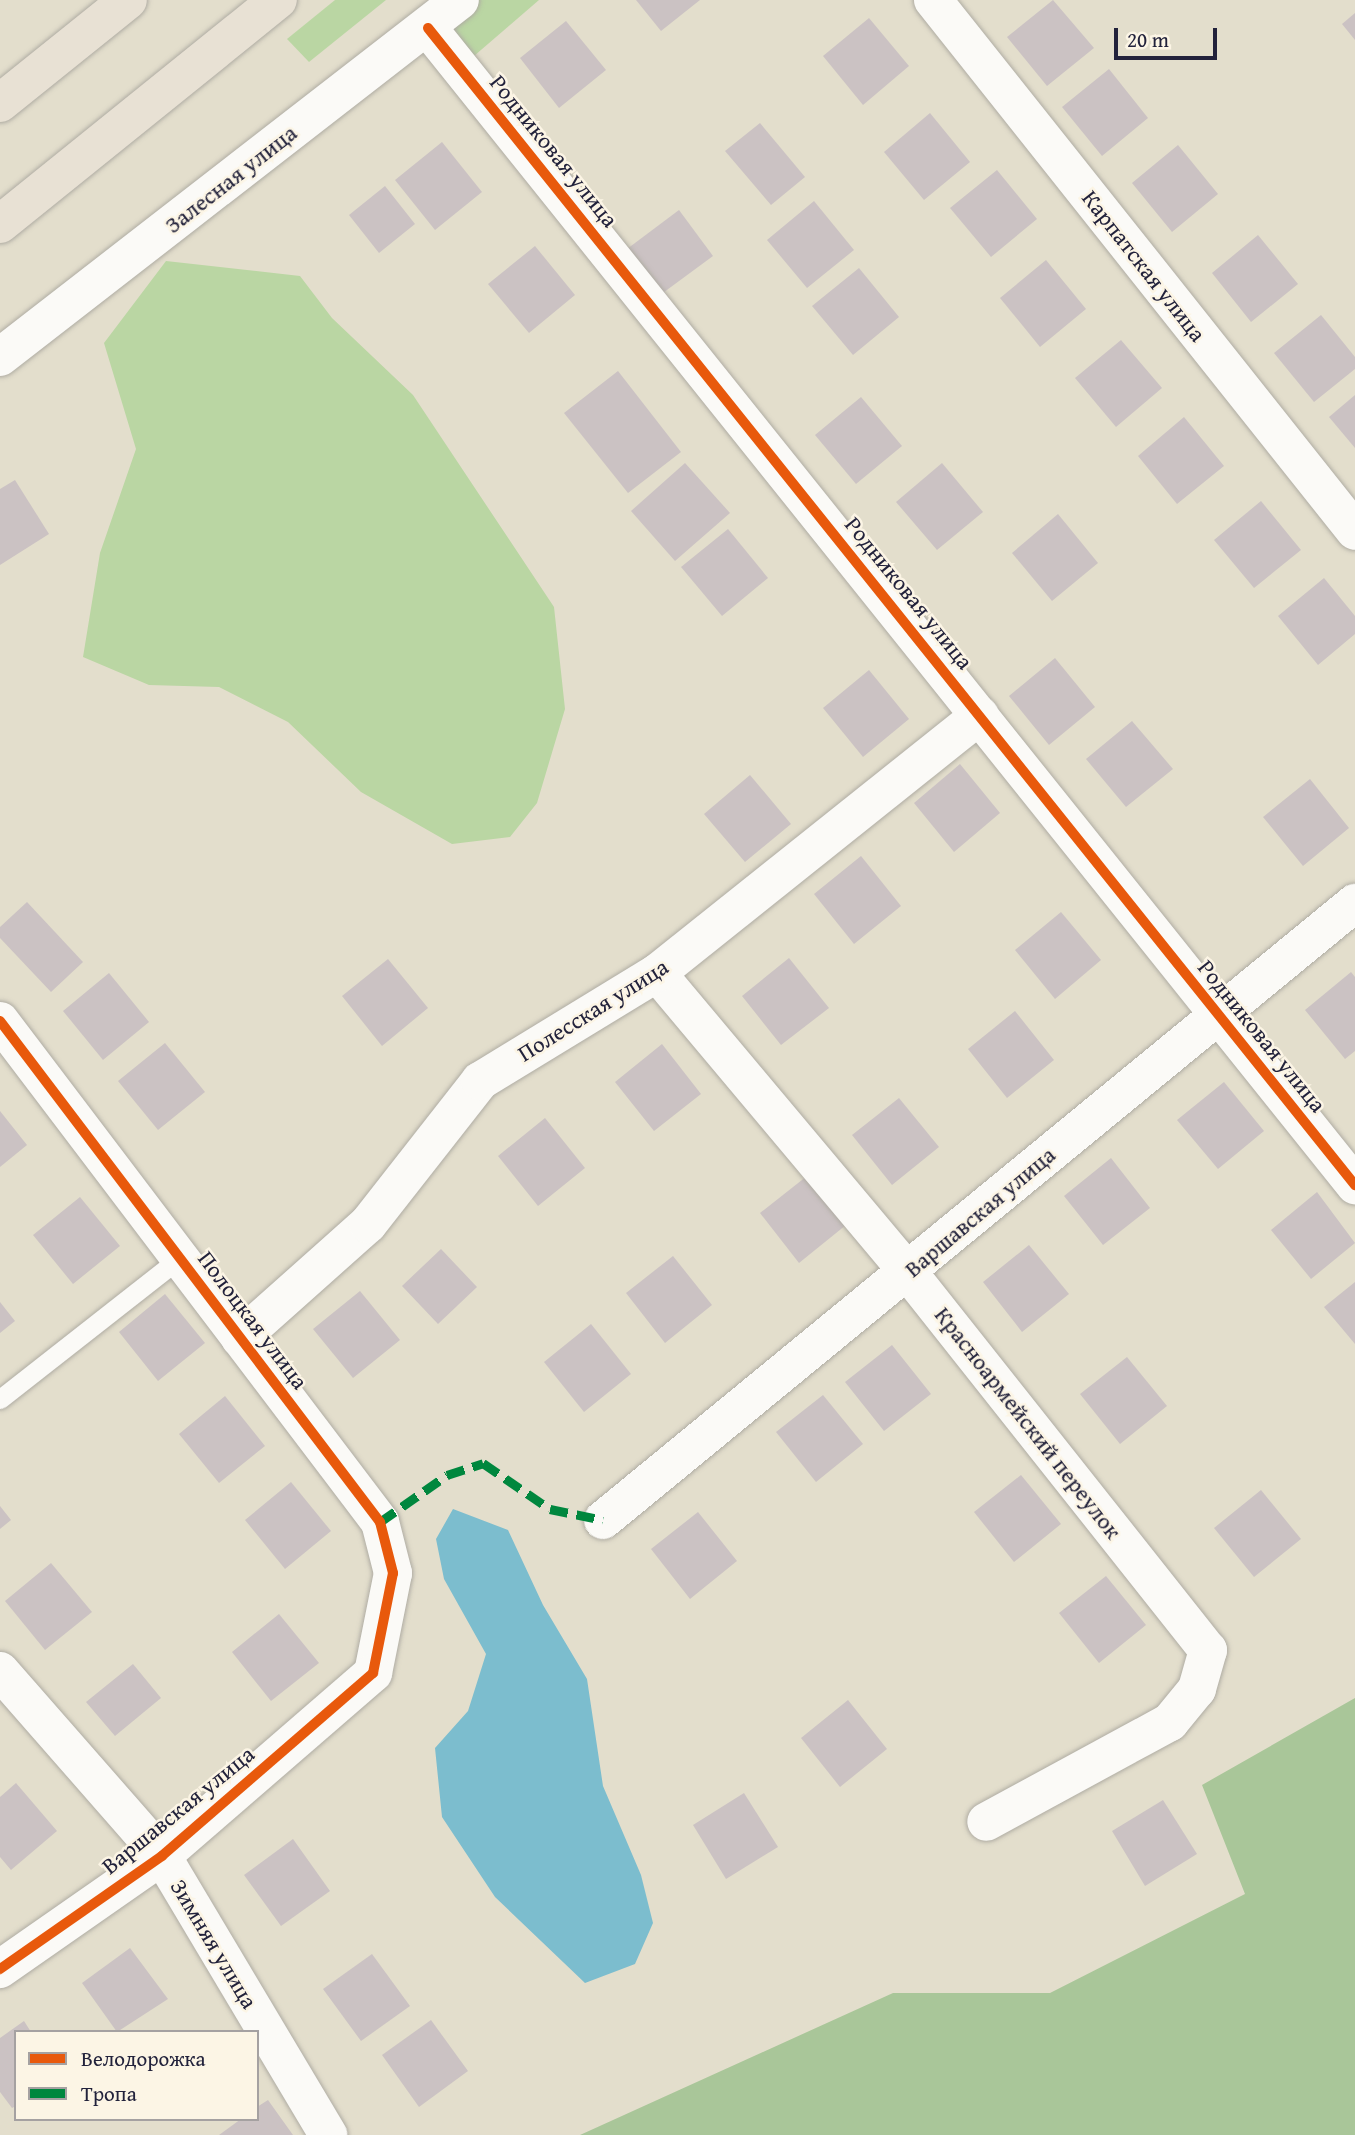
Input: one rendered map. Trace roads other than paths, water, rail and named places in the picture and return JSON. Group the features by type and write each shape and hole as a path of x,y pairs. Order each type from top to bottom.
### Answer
{"main road":[{"path":"0,103 128,0"},
{"path":"0,224 278,0"}],"street":[{"name":"Залесная улица","path":"0,357 428,28 460,0"},
{"name":"Карпатская улица","path":"933,0 1355,531"},
{"name":"Родниковая улица","path":"428,28 1355,1185"},
{"name":"Полесская улица","path":"240,1338 368,1224 480,1081 657,973 980,715"},
{"name":"Варшавская улица","path":"603,1520 908,1272 1217,1014 1355,904"},
{"name":"Красноармейский переулок","path":"657,973 908,1272 1208,1650 1197,1689 1170,1722 986,1822"},
{"name":"Полоцкая улица","path":"0,1021 380,1522 393,1573 373,1673"},
{"name":"Зимняя улица","path":"0,1671 162,1856 328,2135"},
{"name":"Варшавская улица","path":"0,1969 162,1856 373,1673"}],"lane":[{"path":"0,1399 180,1258"}],"water":[{"path":"453,1509 508,1530 543,1605 587,1679 603,1786 641,1875 653,1923 635,1964 585,1983 495,1897 442,1817 435,1748 468,1711 486,1654 444,1579 436,1539"}]}
